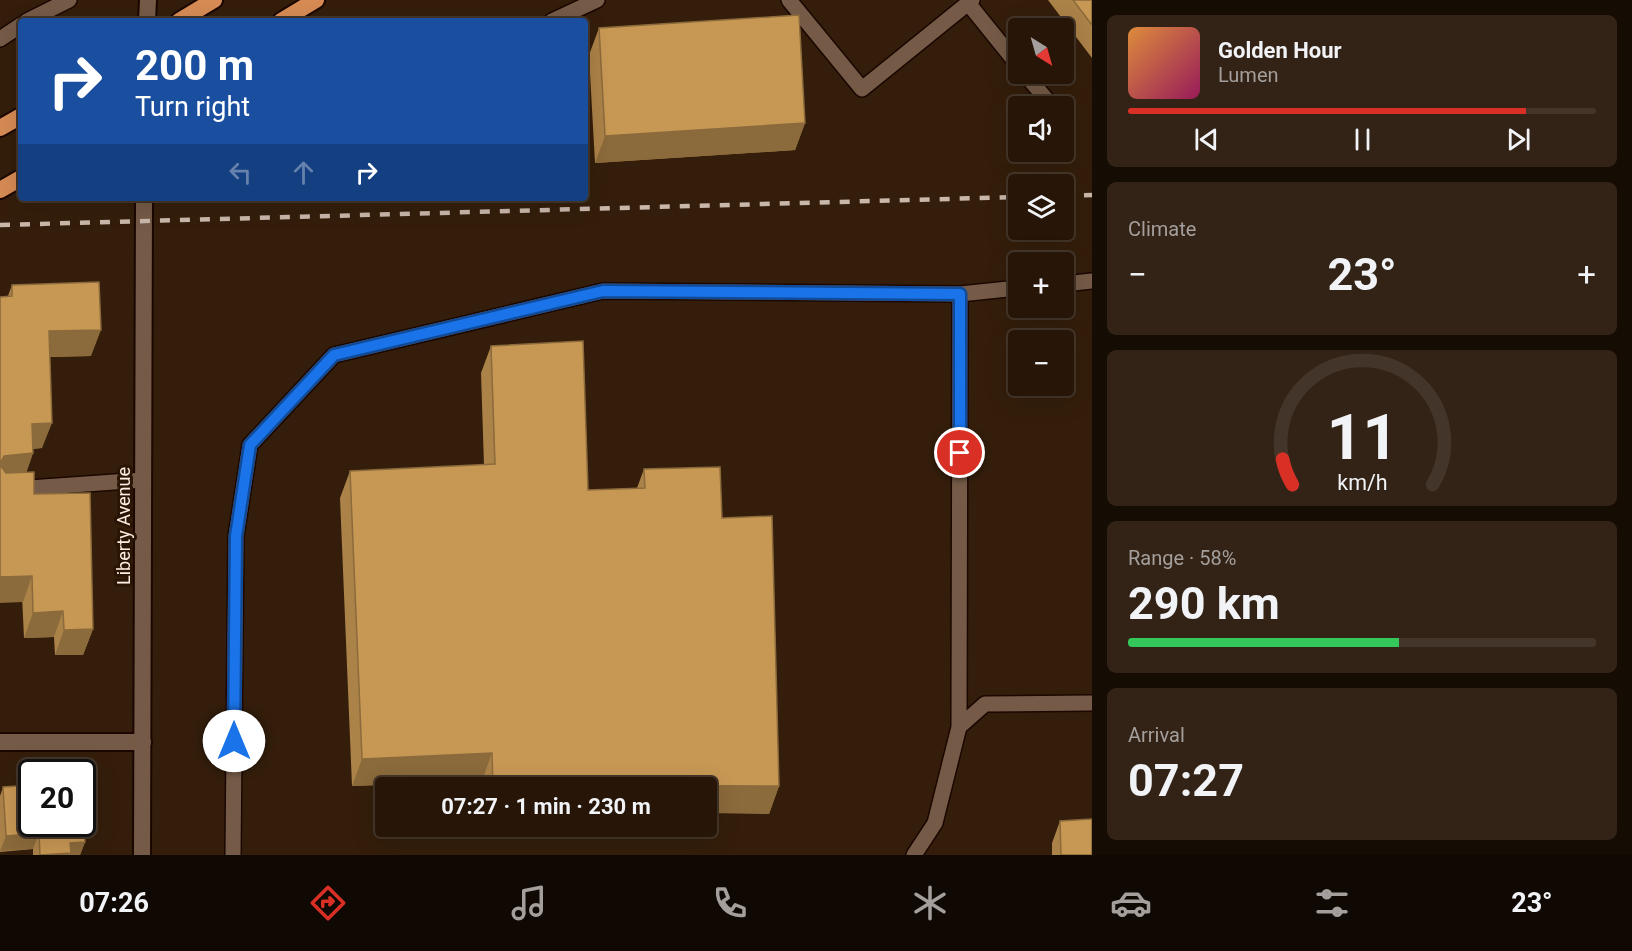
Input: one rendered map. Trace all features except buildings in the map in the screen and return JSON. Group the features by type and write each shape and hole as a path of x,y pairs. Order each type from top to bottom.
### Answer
{"highway":[{"path":"183,18 214,0"},
{"path":"286,18 316,0"},
{"path":"0,128 18,118"},
{"path":"0,190 18,180"}],"street":[{"path":"147,18 148,0"},
{"name":"Liberty Avenue","path":"142,855 144,201"},
{"path":"0,742 143,742"}],"lane":[{"path":"30,18 41,6 69,0"},
{"path":"558,18 597,0"},
{"path":"789,0 862,89 970,2 1008,52"},
{"path":"0,39 18,27"},
{"path":"1033,84 1044,96"},
{"path":"1074,283 1092,281"},
{"path":"233,855 236,536 250,445 334,355 603,291 960,294 1008,289"},
{"path":"914,855 935,823 959,727 960,294"},
{"path":"0,490 144,480"},
{"path":"959,727 985,704 1092,703"}],"railway":[{"path":"1074,196 1092,195"},
{"path":"0,225 1008,197"}],"route":[{"path":"234,741 236,536 250,445 334,355 603,291 960,294 960,453"}]}
